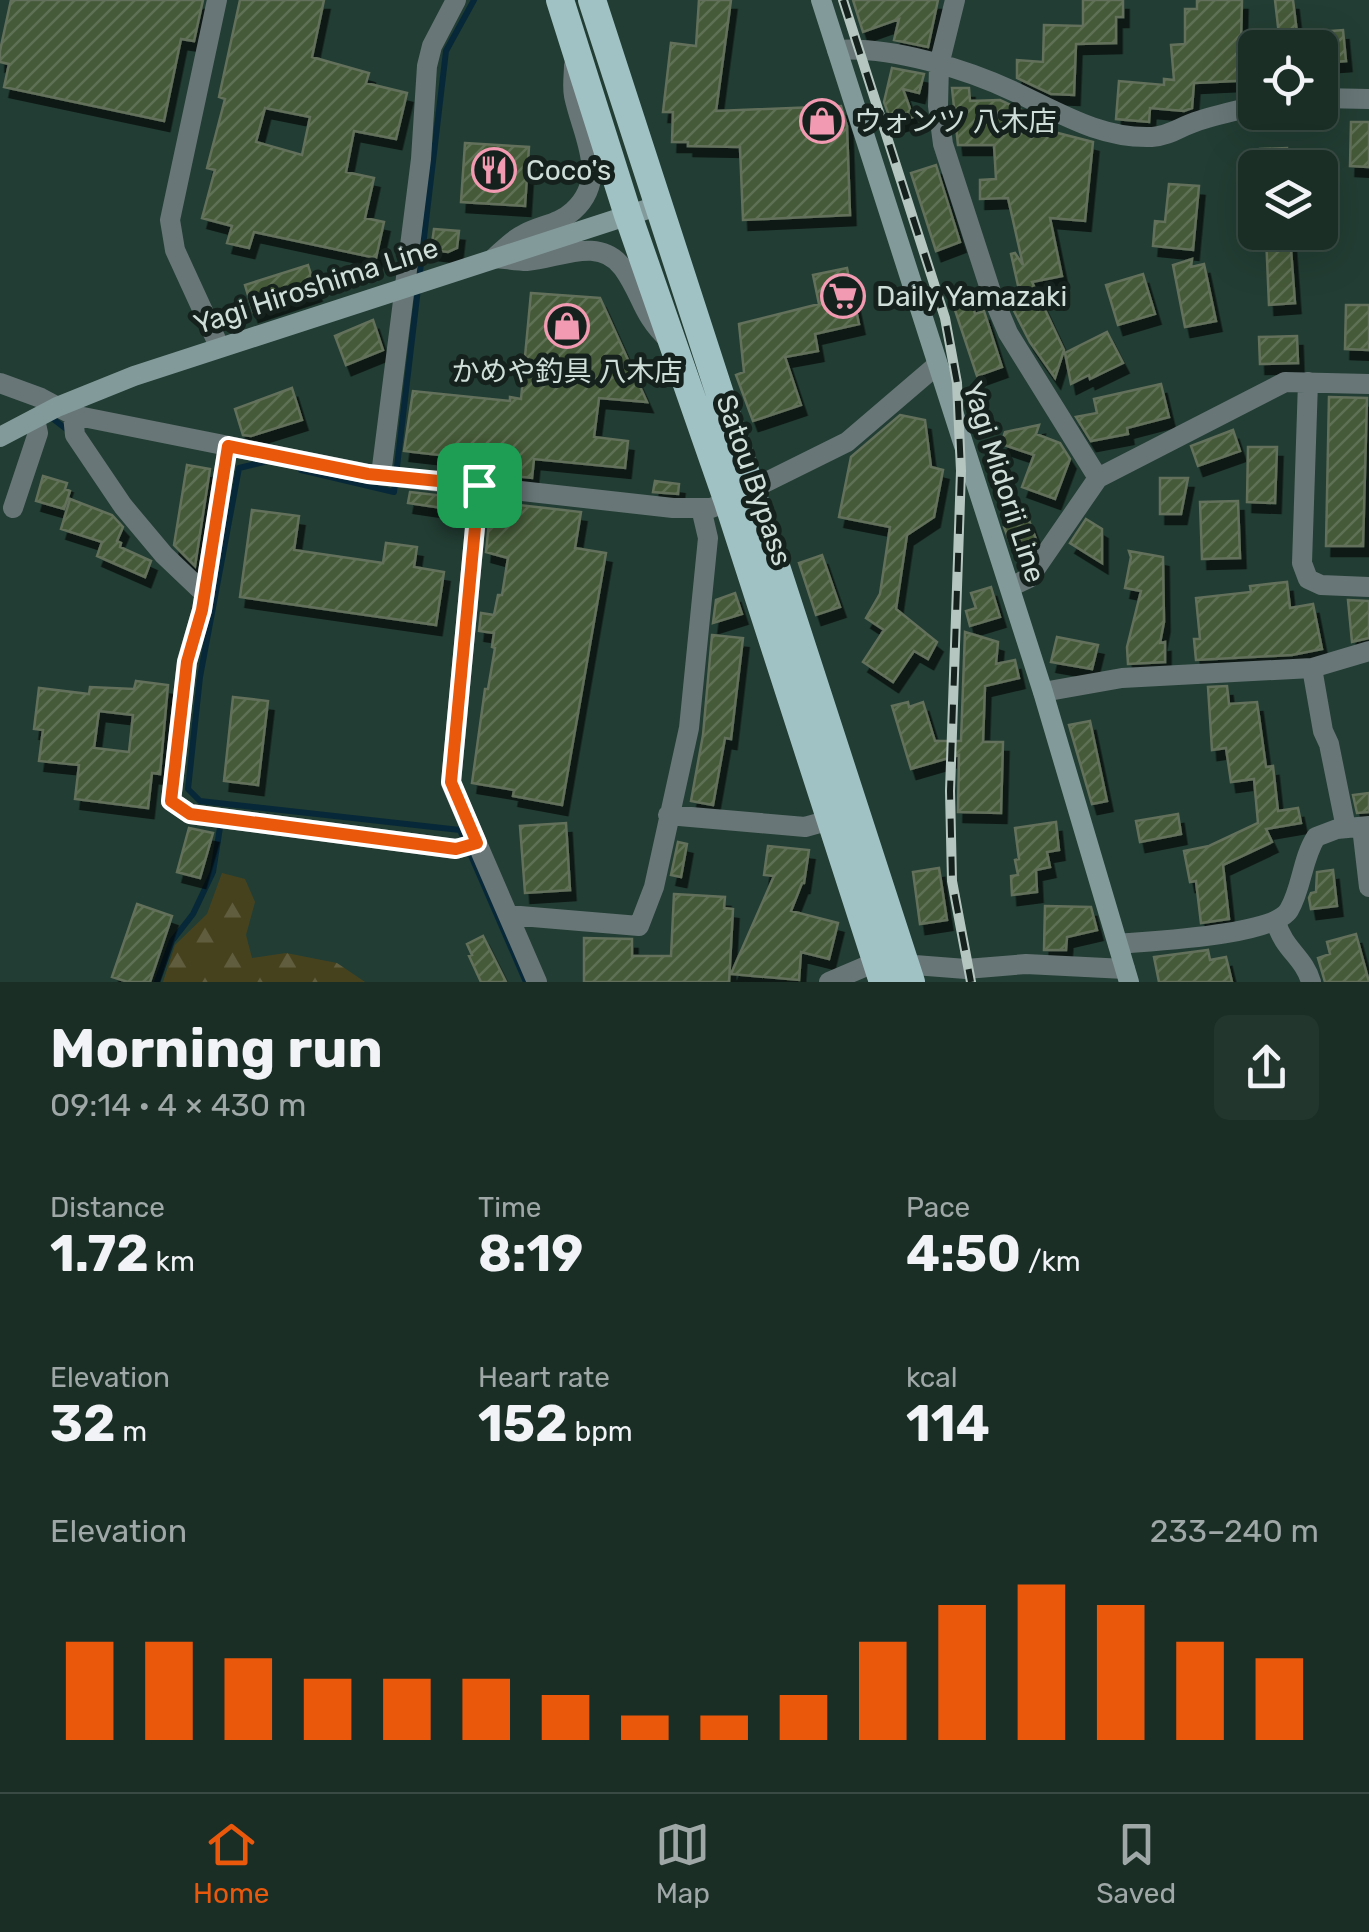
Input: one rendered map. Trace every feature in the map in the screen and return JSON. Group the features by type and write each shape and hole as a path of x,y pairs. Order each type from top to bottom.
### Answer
{"highway":[{"name":"Satou Bypass","path":"560,0 674,346 740,495 909,974"},
{"name":"Satou Bypass","path":"592,0 657,206 830,820 880,972"}],"main road":[{"name":"Yagi Midorii Line","path":"821,0 1043,692 1127,976"},
{"name":"Yagi Hiroshima Line","path":"0,438 35,419 65,411 219,346 657,206"}],"street":[{"path":"216,0 170,220 175,250 219,346"},
{"path":"382,476 406,286 427,66 432,46 456,0"},
{"path":"955,0 939,64 938,106 944,144 992,295 1008,332 1098,478"},
{"path":"494,258 522,234 559,221 586,195 592,159 574,93 574,44"},
{"path":"837,50 858,48 939,64 1013,91 1067,120 1118,133 1167,135 1193,122 1238,110"},
{"path":"1338,99 1369,100"},
{"path":"494,258 528,261 569,250 610,257 630,279 649,322 674,346"},
{"path":"0,383 65,411 382,476 700,508 740,495 847,442 937,365"},
{"path":"1010,587 1028,578 1098,478 1285,382 1369,384"},
{"path":"1308,382 1302,564 1308,579 1321,585 1369,587"},
{"path":"65,411 74,435 123,506 164,556 205,594"},
{"path":"12,508 38,433 35,419"},
{"path":"228,446 205,594 187,662 171,801 190,814 456,849 477,843"},
{"path":"479,485 451,782 537,982"},
{"path":"508,914 639,926 654,887 689,728 708,538 700,508"},
{"path":"1043,692 1122,678 1312,668 1369,651"},
{"path":"1312,668 1323,731 1359,827 1369,887"},
{"path":"668,815 805,827 830,820"},
{"path":"1118,944 1214,936 1276,922 1289,911 1316,837 1359,827"},
{"path":"1276,922 1282,942 1308,969 1312,982"},
{"path":"829,982 880,972 909,974 1026,964 1127,976"}],"green space":[{"path":"222,873 245,879 255,902 246,935 252,958 286,953 337,963 365,982 163,982 175,945 207,914"}],"building":[{"path":"11,0 203,0 194,41 181,39 164,121 4,87 9,64 0,62 0,51"},
{"path":"240,0 324,0 312,57 369,73 366,83 407,93 396,139 354,131 346,172 374,178 365,218 384,222 376,258 254,232 249,248 227,243 232,226 202,218 215,170 207,168 225,99 219,97","holes":["265,108 310,117 302,155 256,142"]},
{"path":"699,0 731,0 716,111 841,106 847,126 850,215 743,220 740,147 672,142 673,112 663,112 671,43 696,46"},
{"path":"853,0 938,0 928,47 894,40 899,19 863,32"},
{"path":"1083,0 1123,0 1123,17 1116,17 1116,43 1076,44 1074,95 1051,94 1017,78 1017,60 1043,62 1044,25 1083,26"},
{"path":"1197,0 1242,0 1238,81 1194,83 1192,108 1150,108 1149,122 1116,119 1119,81 1164,85 1164,79 1174,80 1171,45 1185,44 1185,9 1197,9"},
{"path":"1275,0 1293,0 1297,30 1278,30"},
{"path":"1338,30 1343,30 1346,61 1338,62"},
{"path":"892,68 924,74 919,93 903,89 913,117 892,124 884,102"},
{"path":"952,88 969,88 970,101 1000,100 1036,117 1033,121 1054,132 1093,142 1085,221 1050,218 1062,276 1032,282 1064,350 1055,378 1011,305 1021,299 1011,254 1015,253 1023,265 1008,198 980,199 980,180 996,179 994,145 958,145"},
{"path":"1351,122 1369,122 1369,167 1350,166"},
{"path":"465,143 529,147 525,206 461,202"},
{"path":"936,165 960,242 936,251 911,173"},
{"path":"1169,184 1199,186 1193,250 1153,246 1155,221 1165,222"},
{"path":"434,229 459,231 457,248 448,252 431,250"},
{"path":"1267,250 1291,250 1295,303 1269,305"},
{"path":"1192,259 1191,267 1204,264 1216,321 1185,327 1173,265"},
{"path":"308,265 316,291 253,312 245,285"},
{"path":"847,268 859,324 815,334 818,351 785,357 801,405 753,421 736,375 744,372 739,324 819,304 813,275"},
{"path":"1143,274 1155,314 1118,325 1106,285"},
{"path":"531,293 600,298 647,402 599,398 594,437 628,441 625,468 534,459 532,478 456,470 457,457 404,451 413,391 521,399"},
{"path":"970,296 975,314 984,311 1002,367 977,376 952,301"},
{"path":"1346,305 1369,305 1369,350 1345,349"},
{"path":"373,320 383,350 346,365 335,336"},
{"path":"1107,332 1123,363 1071,384 1065,353"},
{"path":"1297,336 1298,363 1260,364 1259,337"},
{"path":"1161,384 1169,417 1127,428 1128,434 1091,441 1076,417 1097,413 1094,399"},
{"path":"292,388 302,420 243,435 235,409"},
{"path":"1329,397 1367,398 1363,546 1326,546"},
{"path":"900,415 925,420 931,467 943,470 934,517 907,535 896,609 937,642 928,659 914,651 893,682 863,662 884,630 866,618 880,594 890,527 839,517 851,457"},
{"path":"1039,425 1036,434 1060,443 1070,459 1055,499 1022,487 1034,455 1001,444 1005,432"},
{"path":"1233,430 1240,451 1198,466 1191,446"},
{"path":"1248,447 1277,447 1275,503 1247,502"},
{"path":"187,465 210,469 195,566 174,545"},
{"path":"43,476 67,483 65,489 70,491 64,509 36,501"},
{"path":"1160,478 1188,478 1181,514 1160,514"},
{"path":"655,481 679,484 678,494 653,492"},
{"path":"410,492 445,496 443,508 408,503"},
{"path":"70,499 112,515 123,527 117,541 120,547 151,561 145,577 97,556 102,542 61,529"},
{"path":"1238,501 1240,558 1202,559 1200,502"},
{"path":"491,502 581,512 575,548 606,553 562,805 513,796 514,790 472,783 495,648 494,633 479,631 481,613 494,615 508,558 486,552"},
{"path":"252,510 299,516 294,550 383,563 386,543 417,547 414,567 444,572 436,625 240,597"},
{"path":"1028,518 1037,542 1013,551 1004,527"},
{"path":"1086,519 1102,529 1102,563 1070,543"},
{"path":"1129,551 1163,557 1164,622 1160,643 1165,642 1165,662 1128,664 1127,647 1141,591 1125,588"},
{"path":"822,555 840,607 816,615 799,563"},
{"path":"1287,582 1290,608 1313,604 1322,649 1292,655 1196,660 1194,639 1200,639 1196,598 1251,592 1250,586"},
{"path":"991,587 1000,617 970,626 966,611 976,608 971,593"},
{"path":"735,593 742,614 713,623 716,600"},
{"path":"1348,600 1369,601 1369,638 1352,642"},
{"path":"965,632 998,642 996,664 1015,660 1019,678 985,686 983,742 1003,742 1001,813 958,812 959,755 911,769 892,706 908,702 909,707 923,702 935,741 961,741"},
{"path":"712,635 743,638 731,739 725,738 713,805 691,801 703,735"},
{"path":"1057,637 1098,645 1092,669 1051,662"},
{"path":"136,681 168,685 160,774 152,773 148,808 75,799 79,765 39,761 43,730 34,729 39,688 89,694 90,687 134,689","holes":["99,711 133,715 129,752 94,748"]},
{"path":"1227,686 1229,704 1257,702 1266,767 1273,766 1278,811 1298,808 1301,823 1266,829 1272,842 1223,865 1229,919 1201,923 1196,881 1190,882 1184,851 1209,846 1258,823 1254,779 1231,782 1226,748 1212,750 1208,687"},
{"path":"233,697 268,701 258,785 224,781"},
{"path":"1090,721 1107,801 1092,804 1069,725"},
{"path":"1369,793 1369,812 1357,813 1353,795"},
{"path":"1178,814 1181,834 1140,842 1136,821"},
{"path":"1056,822 1059,850 1047,852 1050,867 1036,870 1037,892 1012,895 1011,876 1018,875 1015,860 1019,859 1015,828"},
{"path":"566,823 570,890 525,893 520,826"},
{"path":"189,828 213,833 200,878 177,872"},
{"path":"678,842 687,844 681,877 671,875"},
{"path":"768,846 809,850 804,883 791,911 838,923 829,959 801,952 799,980 731,974 774,876 764,875"},
{"path":"939,868 947,920 920,924 913,872"},
{"path":"1333,870 1337,906 1311,909 1309,898 1316,892 1317,872"},
{"path":"674,894 725,897 724,908 733,909 729,982 584,982 584,938 632,939 632,956 671,956"},
{"path":"137,904 172,916 150,982 112,977"},
{"path":"1045,906 1091,907 1097,930 1067,937 1066,950 1044,950"},
{"path":"1356,934 1369,982 1325,982 1318,958 1330,954 1327,942"},
{"path":"483,936 506,982 481,982 467,944"},
{"path":"1208,950 1210,960 1226,957 1232,982 1159,982 1154,957"}],"waterway":[{"path":"301,470 394,492 446,51 474,0"},
{"path":"48,415 70,432"},
{"path":"264,462 239,468 200,677 188,789 200,801 460,830 526,982"},
{"path":"157,982 172,941 193,914 213,872 221,821"}],"railway":[{"path":"843,0 945,318 957,383 961,471 950,791 952,881 971,982"}],"place":[{"name":"ウォンツ 八木店","path":"822,121"},
{"name":"Coco's","path":"494,170"},
{"name":"Daily Yamazaki","path":"843,296"},
{"name":"かめや釣具 八木店","path":"567,326"}],"route":[{"path":"228,446 368,474 479,485 451,782 477,843 456,849 190,814 171,801 187,662 202,610 228,446"}]}
